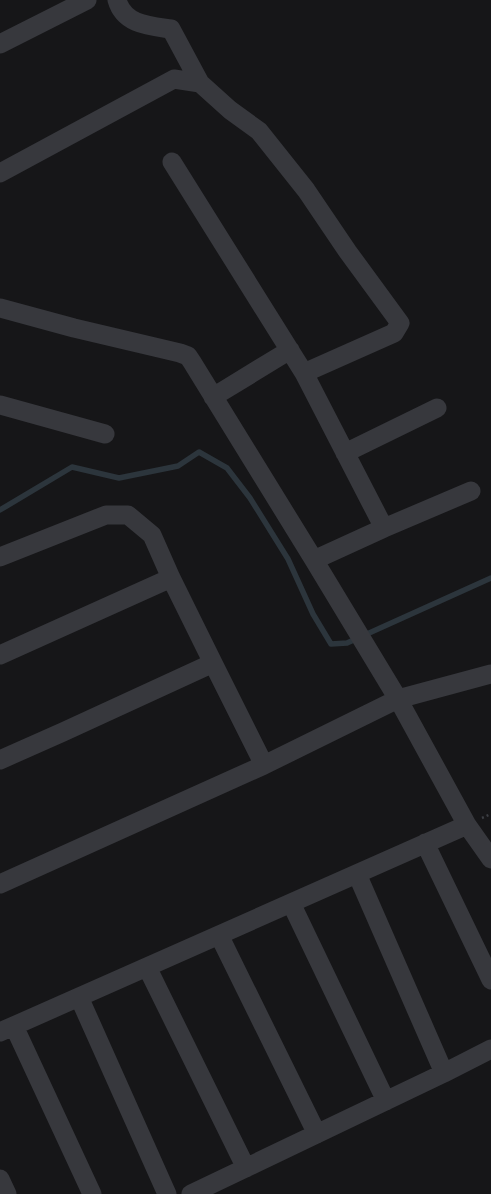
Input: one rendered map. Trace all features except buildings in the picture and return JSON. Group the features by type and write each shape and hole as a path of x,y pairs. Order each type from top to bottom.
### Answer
{"street":[{"path":"0,44 87,0"},
{"path":"117,0 118,5 129,19 145,26 171,29 200,83 230,110 259,131 306,190 348,252 400,323 394,333 304,373"},
{"path":"0,173 174,79 200,83"},
{"path":"172,162 304,373 384,528"},
{"path":"0,308 188,356 376,662 467,825 491,859"},
{"path":"214,397 290,350"},
{"path":"0,405 105,434"},
{"path":"345,453 438,408"},
{"path":"314,560 471,491"},
{"path":"0,557 106,515 128,515 152,535 171,578 264,765"},
{"path":"0,655 171,578"},
{"path":"0,760 213,663"},
{"path":"0,884 264,765 398,700 491,674"},
{"path":"92,1194 7,1029 467,825"},
{"path":"425,843 491,980"},
{"path":"357,874 444,1074"},
{"path":"291,903 386,1101"},
{"path":"219,935 317,1134"},
{"path":"147,967 246,1168"},
{"path":"79,997 167,1194"},
{"path":"191,1194 444,1074 491,1049"},
{"path":"0,1179 7,1194"}],"waterway":[{"path":"0,510 72,467 119,478 178,466 199,452 227,468 250,498 288,559 313,614 331,644 347,643 491,578"}]}
